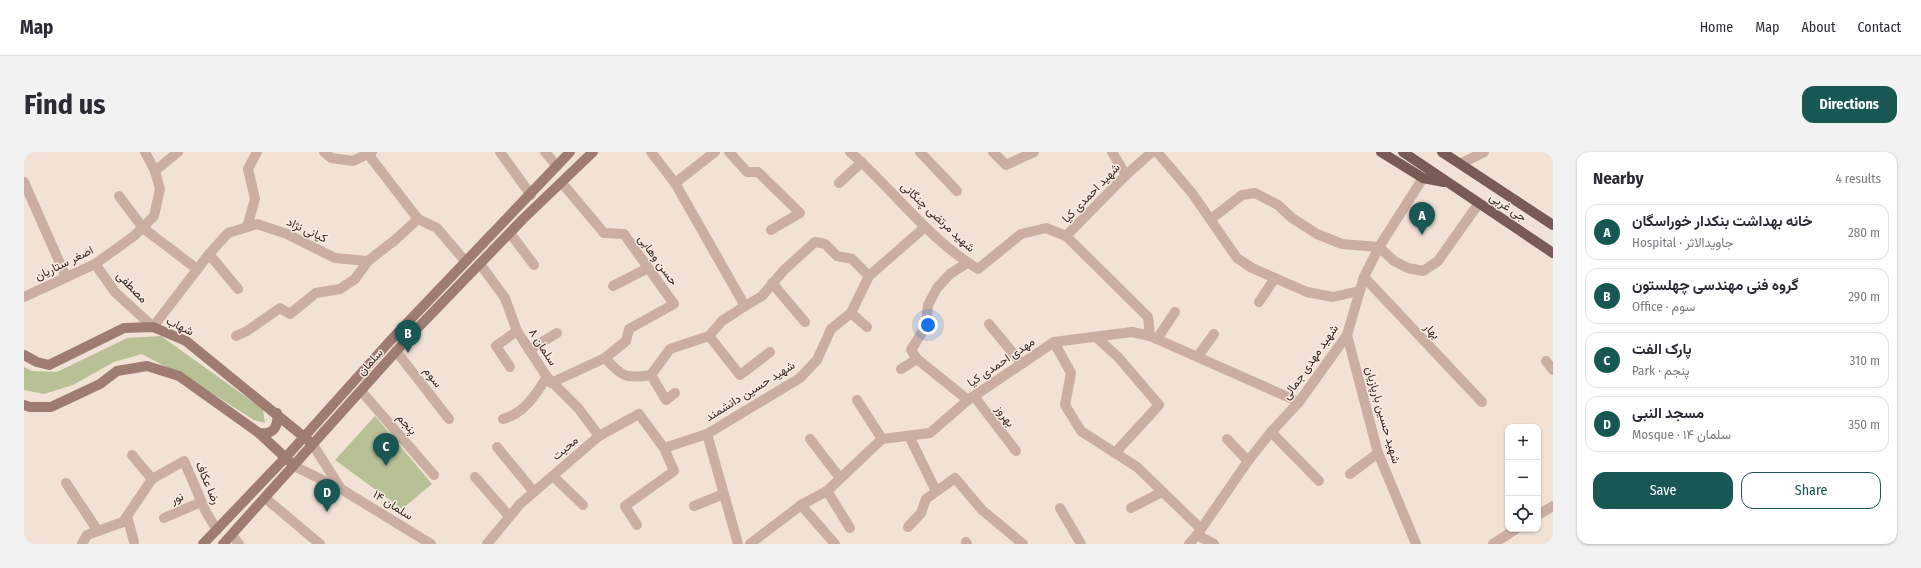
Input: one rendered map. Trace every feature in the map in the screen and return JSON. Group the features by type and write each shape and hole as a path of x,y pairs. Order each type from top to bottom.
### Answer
{"main road":[{"name":"سلمان","path":"203,544 286,457 390,341 570,152"},
{"name":"سلمان","path":"223,544 396,351 510,233 593,152"},
{"path":"1381,152 1423,178 1448,182"},
{"name":"جی غربی","path":"1403,152 1553,253"},
{"name":"جی غربی","path":"1442,152 1553,225"},
{"path":"1454,152 1460,164"},
{"path":"530,195 538,205"},
{"name":"شهاب","path":"24,355 37,362 49,365 124,328 153,327 186,341 277,413 313,445"},
{"path":"24,405 30,407 51,407 100,384 117,371 147,366 179,376 259,433 294,466"},
{"path":"259,433 268,434 275,430 278,422 277,413"}],"street":[{"name":"اصغر ستاریان","path":"25,294 66,278 95,264 134,236 154,216 160,189 155,171 145,152"},
{"path":"155,171 178,152"},
{"path":"247,227 255,199 248,168 257,152"},
{"path":"324,152 331,158 353,161 370,153 418,219 437,228 465,261"},
{"path":"500,152 530,195"},
{"path":"545,152 557,166"},
{"path":"651,152 675,183 745,306"},
{"path":"675,183 715,152"},
{"path":"729,152 747,172 758,172 800,213 771,230"},
{"name":"شهید مرتضی چنگانی","path":"850,152 862,162 925,227 967,263 978,269 1022,234 1046,228 1066,236 1148,317 1154,337"},
{"path":"920,152 958,192"},
{"path":"993,152 1006,165 1034,152"},
{"path":"1112,152 1126,175"},
{"name":"شهید احمدی کیا","path":"1066,236 1126,175 1152,152"},
{"path":"1157,152 1192,193 1237,258 1252,268 1307,292 1333,297 1359,291"},
{"path":"1460,164 1484,152"},
{"path":"839,183 862,162"},
{"name":"شهید مهدی جمالی","path":"1189,544 1248,461 1271,432 1299,402 1347,335 1364,277 1379,247 1423,178"},
{"path":"24,182 66,278"},
{"name":"حسن وهابی","path":"562,183 604,233 624,234 674,304 646,321 629,329 626,341 605,358"},
{"path":"1211,219 1242,195 1256,193 1278,205 1292,218 1317,234 1342,244 1379,247 1394,261 1408,268 1423,271 1438,261 1479,203"},
{"path":"119,196 143,228 197,269"},
{"path":"236,336 280,308 290,314 316,293 340,289 355,279 368,261 395,240 418,219"},
{"name":"کیانی نژاد","path":"153,327 197,269 228,233 247,227 257,224 287,234 336,258 368,261"},
{"name":"شهید حسین دانشمند","path":"664,448 707,434 800,378 817,360 831,329 851,313 869,276 925,227"},
{"path":"510,233 534,265"},
{"path":"503,419 515,415 549,380 605,358 620,374 632,378 651,374 670,349 709,336 722,321 762,296 772,283 815,242 825,244 837,256 852,259 869,276"},
{"path":"209,254 238,289"},
{"path":"901,369 917,358 911,350 926,326 928,305 937,288 950,274 967,263"},
{"name":"مصطفی","path":"95,264 114,292 153,327"},
{"name":"سلمان ۸","path":"480,264 505,298 517,331 549,380 579,409 599,436"},
{"path":"613,286 648,268"},
{"name":"بهار","path":"1364,277 1482,402"},
{"path":"1259,302 1275,278"},
{"path":"772,283 805,322"},
{"path":"1154,337 1175,312"},
{"path":"851,313 866,327"},
{"path":"989,324 1022,364"},
{"path":"510,367 496,346 517,331"},
{"name":"مهدی احمدی کیا","path":"882,439 930,433 971,398 1054,342 1132,332 1154,337 1299,402"},
{"path":"529,350 557,334"},
{"path":"1198,356 1214,334"},
{"name":"شهید حسین بارپازیان","path":"1347,335 1378,453 1416,544"},
{"path":"709,336 740,375 770,352"},
{"path":"1096,337 1118,357 1159,405 1115,453"},
{"path":"1054,342 1070,373 1065,405 1081,431 1136,467 1162,492 1199,532 1214,544"},
{"name":"سوم","path":"396,351 449,419"},
{"name":"بهروز","path":"917,358 971,398 1016,451"},
{"path":"1546,361 1553,370"},
{"path":"651,374 666,400 675,393"},
{"name":"پنجم","path":"361,391 434,475"},
{"path":"750,544 801,505 827,491 882,439 857,400"},
{"name":"محبت","path":"487,544 520,504 599,436 639,414 664,448"},
{"path":"1271,432 1319,481"},
{"path":"707,434 738,544"},
{"path":"908,436 936,491"},
{"path":"810,439 840,478"},
{"path":"1227,439 1248,461"},
{"name":"سلمان ۱۴","path":"313,445 341,489"},
{"path":"497,447 534,492"},
{"path":"637,525 625,506 674,471 664,448"},
{"path":"1350,474 1378,453"},
{"path":"132,455 152,479"},
{"name":"رضا عکاف","path":"82,544 87,535 123,522 152,479 184,461 201,502 217,530"},
{"name":"سلمان ۱۴","path":"294,466 341,489 431,544"},
{"path":"553,476 583,504"},
{"path":"475,477 509,516"},
{"path":"908,526 921,513 926,499 955,478 982,510 1024,544"},
{"path":"66,483 98,531"},
{"path":"827,491 850,528"},
{"path":"1131,508 1162,492"},
{"path":"694,506 724,494"},
{"path":"265,498 320,544"},
{"name":"نور","path":"164,518 201,502"},
{"path":"801,505 835,544"},
{"path":"1541,513 1553,506"},
{"path":"1060,508 1081,544"},
{"path":"127,516 134,542"},
{"path":"1493,544 1511,532"},
{"path":"232,535 239,544"}],"green space":[{"path":"161,336 263,409 265,423 254,420 194,382 142,354 114,362 73,385 44,394 24,390 24,367 32,371 57,372 127,338"},
{"path":"375,416 432,484 402,509 335,460"}],"place":[{"name":"خانه بهداشت بنکدار خوراسگان","path":"1422,235"},
{"name":"گروه فنی مهندسی چهلستون","path":"408,353"},
{"name":"پارک الفت","path":"386,466"},
{"name":"مسجد النبی","path":"327,512"}]}
